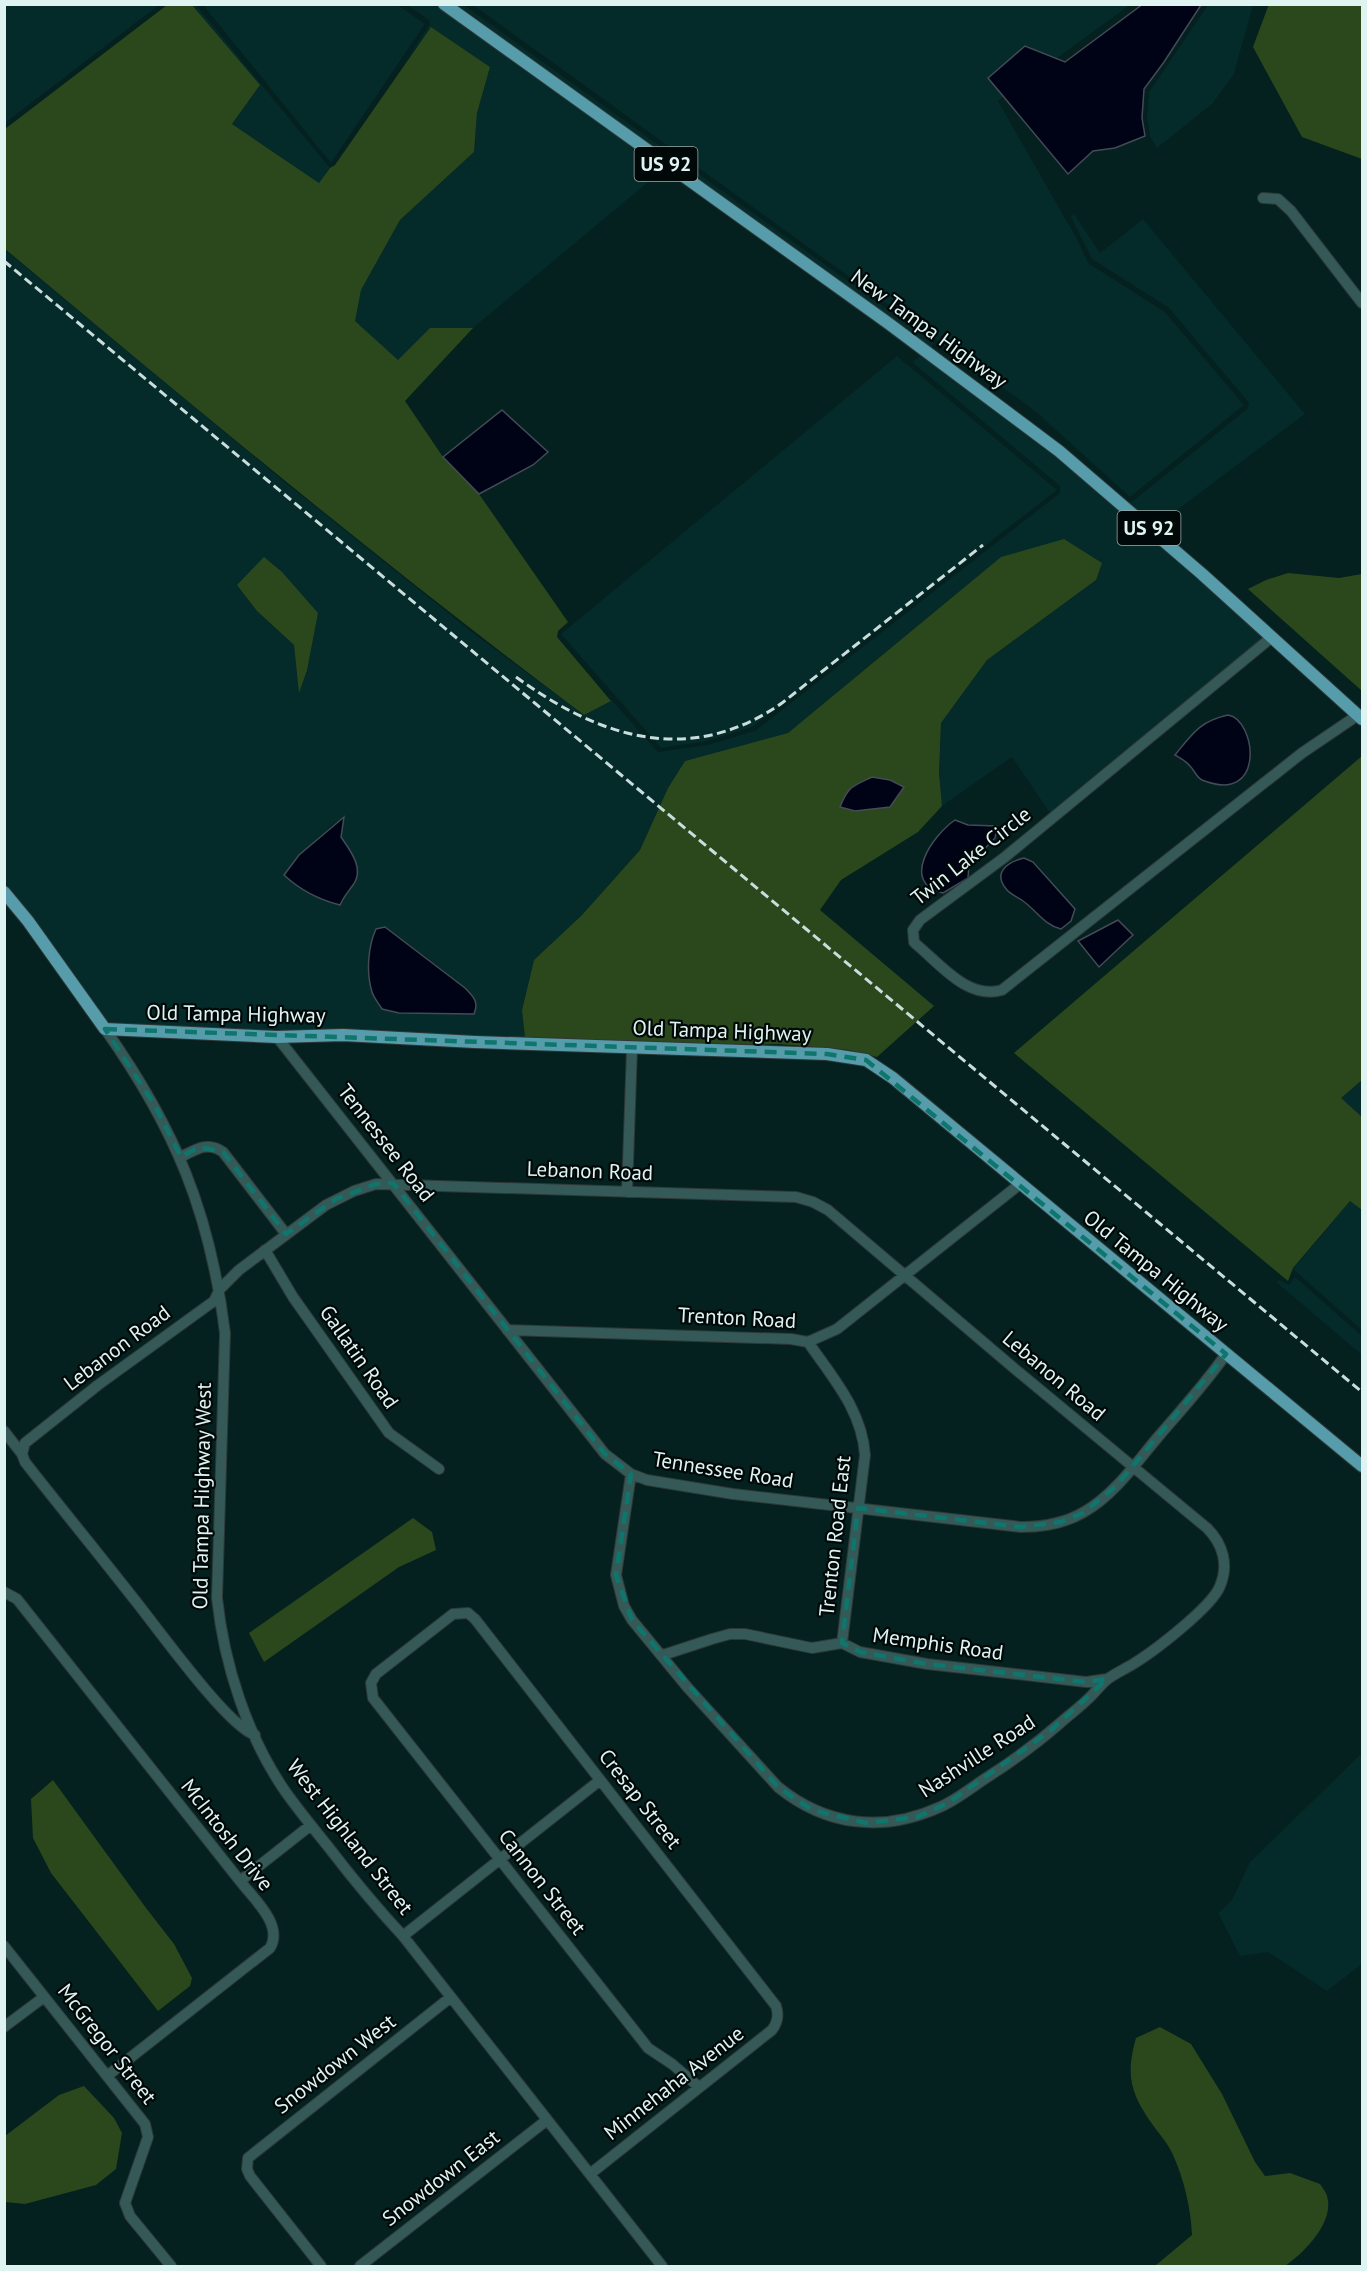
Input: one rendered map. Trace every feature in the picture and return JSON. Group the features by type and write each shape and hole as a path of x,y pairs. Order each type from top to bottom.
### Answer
{"main road":[{"name":"New Tampa Highway","path":"444,4 1001,406 1107,491 1360,717"},
{"path":"4,892 105,1029"},
{"name":"Old Tampa Highway","path":"105,1029 277,1037 308,1034 343,1035 475,1042 827,1054 866,1060 893,1078 1362,1466"}],"street":[{"path":"1263,198 1278,199 1291,212 1362,303"},
{"name":"Twin Lake Circle","path":"1272,637 1005,857 920,920 913,930 914,942 965,985 977,991 992,993 1002,990 1302,753 1360,717"},
{"name":"Old Tampa Highway West","path":"105,1029 154,1104 181,1158 209,1238 220,1289 225,1333 217,1598 220,1627 231,1674 255,1735"},
{"name":"Tennessee Road","path":"277,1037 605,1454 631,1474 647,1480 733,1494 858,1509 1021,1527 1041,1527 1083,1513 1101,1500 1133,1467 1227,1354"},
{"path":"627,1192 632,1048"},
{"path":"181,1158 199,1147 217,1148 229,1159 286,1234"},
{"name":"Lebanon Road","path":"22,1454 25,1443 98,1385 214,1301 220,1289 239,1270 286,1234 336,1199 376,1184 393,1183 414,1186 796,1197 813,1202 828,1210 1133,1467"},
{"name":"Trenton Road","path":"507,1330 791,1339 808,1342 837,1329 1020,1184"},
{"name":"Gallatin Road","path":"265,1250 293,1297 389,1433 439,1469"},
{"name":"Trenton Road East","path":"808,1342 853,1408 860,1424 865,1455 842,1643"},
{"name":"West Highland Street","path":"4,1431 22,1454 25,1462 184,1662 236,1724 247,1733 255,1735 284,1790 360,1888 403,1936 662,2266"},
{"name":"Nashville Road","path":"631,1474 616,1575 619,1590 632,1620 688,1688 778,1787 795,1801 812,1810 840,1820 866,1823 891,1822 917,1817 948,1803 1050,1731 1093,1695 1107,1679 1134,1664 1214,1598 1224,1574 1222,1548 1215,1536 1133,1467"},
{"name":"McIntosh Drive","path":"4,1592 17,1599 271,1922 274,1936 270,1948 108,2076"},
{"name":"Cresap Street","path":"371,1687 376,1674 453,1614 468,1613 475,1619 776,2006 777,2019"},
{"name":"Memphis Road","path":"663,1655 730,1634 771,1638 812,1648 842,1643 860,1652 927,1664 1086,1682 1107,1679"},
{"name":"Cannon Street","path":"371,1687 373,1698 648,2048 672,2064 699,2087"},
{"path":"403,1936 599,1781"},
{"path":"240,1881 311,1825"},
{"name":"McGregor Street","path":"4,1946 145,2124 148,2138 126,2197 126,2209 171,2266"},
{"path":"4,2027 44,1997"},
{"name":"Snowdown West","path":"321,2266 250,2176 247,2164 252,2153 451,1997"},
{"name":"Minnehaha Avenue","path":"590,2174 772,2030 777,2019"},
{"name":"Snowdown East","path":"360,2266 547,2120"}],"highlighted area":[{"path":"105,1029 827,1054 866,1060 1226,1354 1117,1485 1083,1513 1061,1522 1021,1527 858,1508 842,1643 860,1652 927,1664 1086,1682 1107,1679 1050,1731 948,1803 917,1817 866,1823 812,1810 778,1787 632,1620 616,1575 631,1474 605,1454 393,1183 376,1184 336,1199 286,1234 223,1152 199,1147 181,1157 154,1104"}],"shaded area":[{"path":"5,4 159,4 159,5 5,123"},
{"path":"1143,4 1201,5 1144,89 1142,118 1145,136 1115,148 1093,151 1068,174 988,78 1025,46 1065,62"},
{"path":"192,5 196,5 330,168 319,183 232,124 260,85"},
{"path":"203,5 398,5 425,24 331,163"},
{"path":"407,5 434,5 664,169 473,328 430,328 398,360 354,321 361,290 400,220 474,152 477,113 490,67 431,27 400,69 430,24 429,20"},
{"path":"455,5 464,5 934,343 931,347 929,346"},
{"path":"473,5 1130,5 998,101 1077,239 1088,263 1165,312 1244,405 1130,497 1035,411"},
{"path":"1208,5 1253,5 1234,74 1212,104 1157,148 1150,137 1147,117 1149,92"},
{"path":"1074,214 1100,253 1143,219 1305,414 1156,526 1128,502 1133,501 1247,409 1249,403 1169,308 1092,259 1071,217"},
{"path":"4,249 281,479 472,632 584,715 611,700 609,697 658,752 707,745 755,731 1060,493 1060,486 912,362 922,355 1056,455 1263,637 1050,813 1012,757 942,806 939,773 941,723 987,660 1096,580 1001,557 788,733 685,761 668,788 640,850 582,915 534,960 522,1009 525,1038 344,1029 278,1031 108,1024 33,917 5,882","holes":["257,611 318,613 299,691 294,645","344,818 341,837 354,884 345,893 340,905 309,892 284,875 299,855 334,823","385,927 465,988 370,957 371,939 376,929"]},
{"path":"897,356 1057,490 752,727 707,741 661,748 561,634"},
{"path":"502,410 548,452 533,465 479,494 443,457"},
{"path":"1228,715 1238,720 1245,730 1250,759 1246,772 1237,781 1223,785 1200,779 1188,764 1175,755 1203,725"},
{"path":"872,777 890,780 904,787 890,807 855,811 840,807 852,788"},
{"path":"344,817 341,837 355,860 357,873 353,885 340,905 310,893 284,875 299,855"},
{"path":"955,820 968,825 997,826 995,838 969,865 968,878 943,893 930,888 923,879 922,869 924,858 930,847 946,827"},
{"path":"1024,858 1033,862 1075,909 1071,921 1061,929 1045,921 1009,892 1003,884 1001,873 1007,865"},
{"path":"1118,920 1133,935 1099,967 1078,941"},
{"path":"385,927 465,988 475,1000 474,1014 399,1013 382,1009 372,992 369,960 376,929"},
{"path":"1362,1080 1362,1117 1340,1098"},
{"path":"1350,1201 1362,1210 1362,1330 1293,1269"},
{"path":"1295,1277 1362,1336 1362,1355 1276,1282 1279,1280 1289,1285"},
{"path":"1362,1753 1362,1964 1327,1991 1268,1952 1240,1956 1218,1913 1232,1900 1250,1862"}],"green space":[{"path":"1269,4 1362,5 1362,159 1302,137 1253,47"},
{"path":"167,5 192,5 260,85 232,124 319,183 335,165 431,27 490,67 477,113 474,152 400,220 361,290 355,321 398,360 430,328 473,328 405,401 443,457 479,494 568,622 558,631 557,637 611,701 584,715 363,544 5,249 5,129"},
{"path":"1064,539 1102,563 1096,580 987,660 941,723 939,773 942,806 918,832 841,880 820,910 934,1006 877,1057 849,1050 779,1044 525,1038 522,1010 534,960 582,915 640,850 668,788 685,761 788,733 1001,557"},
{"path":"264,557 282,572 318,613 307,670 299,693 294,645 257,611 237,585"},
{"path":"1288,573 1339,578 1362,574 1362,691 1248,589"},
{"path":"1362,756 1362,1080 1341,1098 1362,1117 1362,1210 1350,1201 1293,1268 1288,1281 1014,1053"},
{"path":"413,1518 432,1532 436,1550 399,1567 264,1662 249,1633"},
{"path":"53,1780 174,1944 192,1978 190,1986 158,2011 51,1873 33,1838 31,1799"},
{"path":"1160,2027 1191,2044 1222,2094 1255,2162 1265,2176 1290,2173 1320,2184 1326,2193 1328,2206 1322,2226 1309,2245 1285,2266 1155,2266 1192,2235 1186,2194 1177,2164 1169,2148 1140,2106 1132,2085 1131,2064 1136,2038"},
{"path":"84,2086 114,2118 122,2133 116,2169 96,2185 25,2204 5,2202 5,2136 59,2095"}],"railway":[{"path":"4,261 1362,1392"},
{"path":"516,677 580,716 613,729 646,737 680,739 713,735 748,723 782,703 983,545"}]}
